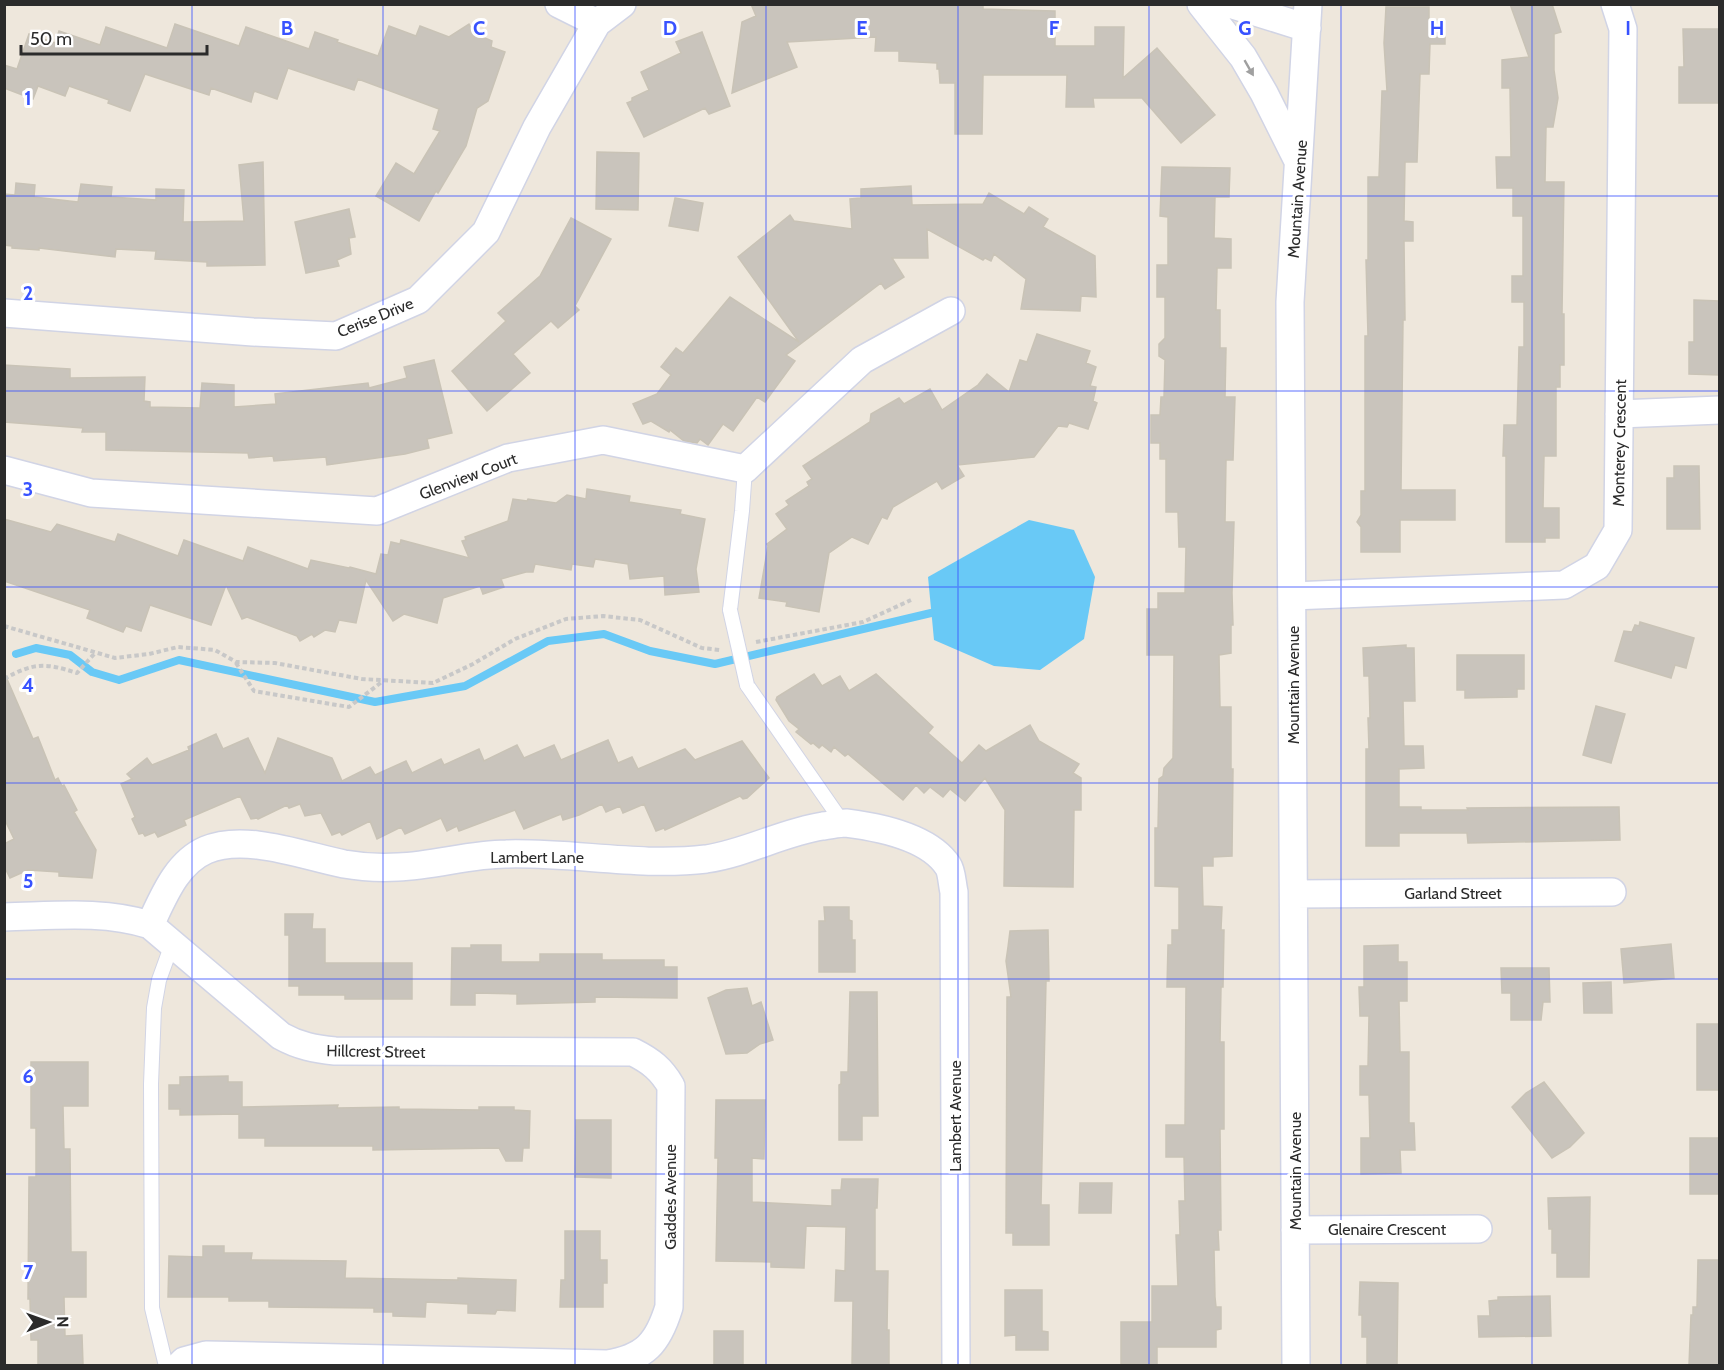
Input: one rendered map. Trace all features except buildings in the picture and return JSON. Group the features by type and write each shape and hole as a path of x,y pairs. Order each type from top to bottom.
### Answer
{"street":[{"path":"559,4 597,23"},
{"name":"Cerise Drive","path":"4,313 336,336 418,300 486,232 537,127 597,23 622,4"},
{"path":"1201,4 1243,57 1299,162"},
{"path":"1230,4 1308,16"},
{"name":"Monterey Crescent","path":"1292,596 1564,585 1597,566 1618,530 1623,29 1616,4"},
{"name":"Mountain Avenue","path":"1296,1365 1290,302 1308,16"},
{"path":"745,469 862,360 951,311"},
{"path":"1619,414 1719,410"},
{"name":"Glenview Court","path":"4,470 91,493 377,511 508,458 603,440 745,469"},
{"name":"Lambert Lane","path":"150,925 178,872 205,850 248,844 347,865 384,867 409,867 504,854 688,860 745,850 804,828 843,823 890,830 939,855 950,868"},
{"name":"Lambert Avenue","path":"950,868 954,892 956,1365"},
{"name":"Garland Street","path":"1294,894 1612,892"},
{"name":"Hillcrest Street","path":"4,917 110,916 150,925 281,1036 296,1044 335,1052 633,1052 649,1060 662,1072 671,1086"},
{"name":"Gaddes Avenue","path":"179,1365 184,1361 206,1355 607,1364 639,1355 651,1346 664,1326 669,1307 671,1086"},
{"name":"Glenaire Crescent","path":"1296,1230 1478,1229"}],"lane":[{"path":"745,469 730,610 747,685 843,823"},
{"path":"166,1365 152,1308 151,1084 154,1008 159,980 172,944"}],"path":[{"path":"749,644 863,622 911,600"},
{"path":"4,626 115,658 149,654 178,647 215,650 236,662 275,663 362,679 433,683 473,664 515,639 566,619 603,615 640,621 702,648 717,651 728,648"},
{"path":"4,679 22,669 47,664 77,673 95,652"},
{"path":"236,662 254,691 349,707 384,680"}],"water":[{"path":"1029,520 1074,530 1095,577 1084,639 1040,670 994,666 934,640 928,577"}],"waterway":[{"path":"16,654 36,648 70,655 92,672 119,680 179,660 375,702 465,686 548,641 604,634 650,651 715,664 931,613"}]}
